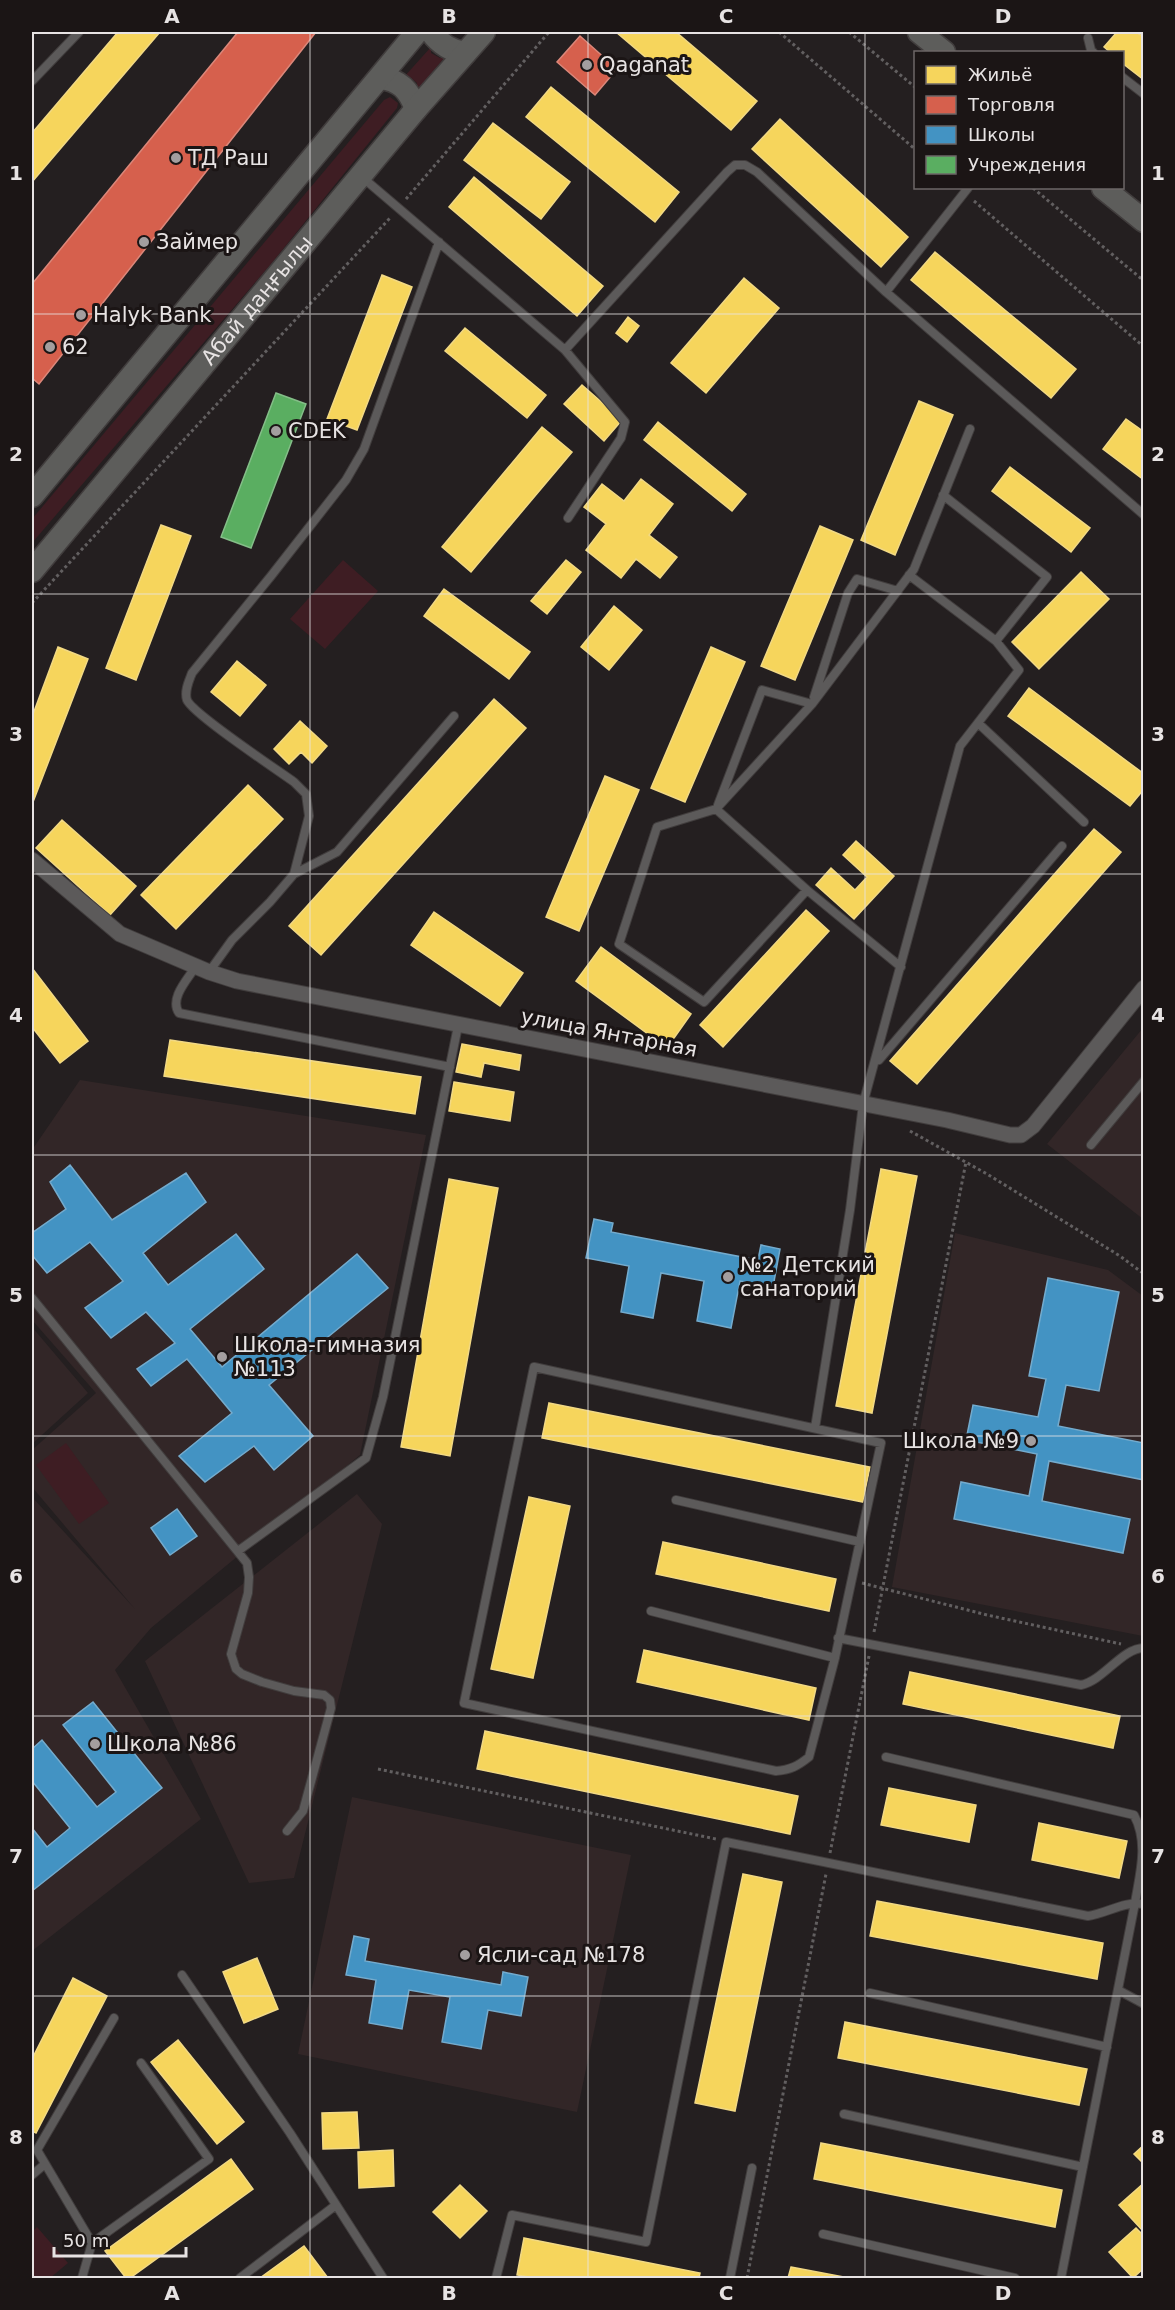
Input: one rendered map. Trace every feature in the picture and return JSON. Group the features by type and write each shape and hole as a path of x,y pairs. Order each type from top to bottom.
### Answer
{"main road":[{"path":"32,496 417,32"},
{"path":"431,32 441,44 453,51 465,53"},
{"name":"Абай даңғылы","path":"32,571 416,108 484,32"},
{"path":"919,32 943,51"},
{"path":"380,78 392,79 404,87 416,108"},
{"path":"1104,189 1143,221"}],"street":[{"name":"улица Янтарная","path":"32,860 120,934 202,969 237,981 1010,1135 1021,1135 1033,1126 1143,988"}],"lane":[{"path":"32,81 79,32"},
{"path":"1088,38 1092,51"},
{"path":"1124,78 1143,94"},
{"path":"565,350 735,165 745,165 757,172 886,292 1143,515"},
{"path":"361,176 565,350 625,422 621,438 568,518"},
{"path":"886,292 966,190"},
{"path":"294,874 309,816 306,794 294,782 202,716 187,701 186,689 192,673 346,480 364,449 439,242"},
{"path":"807,890 704,1002 619,944 657,826 716,809 812,704 914,569 970,429"},
{"path":"943,495 1047,577 996,641"},
{"path":"815,1428 850,1210 863,1104 876,1064 960,746 1019,670 996,641 909,575"},
{"path":"812,704 848,593 857,579 898,591"},
{"path":"716,809 762,690 812,704"},
{"path":"450,1067 178,1013 175,1008 176,998 270,902 294,874 337,852 454,716"},
{"path":"978,723 1084,822"},
{"path":"716,809 807,890 901,967"},
{"path":"876,1064 1062,846"},
{"path":"238,1551 366,1458 383,1397 458,1026"},
{"path":"1091,1145 1143,1081"},
{"path":"32,1298 247,1563 249,1577 243,1615 231,1654 236,1669 262,1682 294,1691 324,1695 330,1700 331,1708 303,1811 287,1831"},
{"path":"534,1367 815,1428 881,1443 835,1658 809,1757 800,1765 788,1770 776,1771 464,1703 534,1367"},
{"path":"676,1500 860,1542"},
{"path":"651,1611 835,1658"},
{"path":"838,1638 1081,1685 1092,1681 1142,1648"},
{"path":"886,1757 1134,1815 1141,1829 1143,1844 1139,1904 1118,1990 1061,2278"},
{"path":"496,2278 512,2215 646,2242 726,1842 1088,1916 1125,1904 1139,1904"},
{"path":"182,1974 290,2133 383,2278"},
{"path":"1118,1990 1143,2004"},
{"path":"870,1993 1107,2047"},
{"path":"92,2243 37,2150 114,2018"},
{"path":"82,2278 92,2243 209,2159 141,2063"},
{"path":"844,2114 1083,2167"},
{"path":"32,2175 45,2164"},
{"path":"730,2278 752,2168"},
{"path":"240,2278 336,2205"},
{"path":"823,2234 1015,2278"}],"path":[{"path":"32,603 399,208 549,32"},
{"path":"778,32 914,149"},
{"path":"849,32 914,87"},
{"path":"1034,189 1143,281"},
{"path":"966,190 1143,347"},
{"path":"904,1127 1120,1256 1143,1274"},
{"path":"747,2278 966,1162"},
{"path":"851,1580 987,1615 1142,1648"},
{"path":"378,1769 726,1842"}],"shaded area":[{"path":"431,47 431,53 440,58 446,56 417,90 417,83 410,77 404,77"},
{"path":"390,97 398,103 397,108 271,264 32,543 32,519 384,100"},
{"path":"343,560 378,591 325,649 290,619"},
{"path":"1143,1028 1143,1219 1047,1144"},
{"name":"Школа-гимназия №113","path":"80,1080 426,1135 360,1455 151,1628 115,1670 201,1819 32,1951 32,1497 135,1609 32,1487 32,1450 96,1393 32,1320 32,1150"},
{"name":"Школа №9","path":"955,1233 1108,1270 1143,1296 1143,1636 892,1587"},
{"path":"32,1327 88,1393 32,1444"},
{"path":"66,1443 109,1503 79,1524 36,1465"},
{"path":"357,1494 382,1524 294,1878 249,1883 145,1661"},
{"name":"Ясли-сад №178","path":"352,1797 631,1855 577,2112 298,2054"},
{"path":"37,2227 68,2263 50,2278 32,2278 32,2232"}],"building: Жильё":[{"path":"118,32 160,32 32,182 32,133"},
{"path":"616,32 676,32 757,101 731,130"},
{"path":"1117,32 1136,32 1144,37 1144,80 1124,65 1124,51 1109,51 1104,47"},
{"path":"551,87 679,192 655,222 526,117"},
{"path":"780,119 908,237 881,267 752,149"},
{"path":"493,123 570,182 541,219 464,160"},
{"path":"474,177 603,286 577,316 449,207"},
{"path":"935,252 1076,369 1051,398 911,280"},
{"path":"382,275 412,287 357,430 327,419"},
{"path":"744,278 779,308 706,393 671,363"},
{"path":"628,317 639,326 627,342 616,333"},
{"path":"465,328 546,395 527,418 445,351"},
{"path":"582,385 622,420 604,441 564,404"},
{"path":"919,401 953,415 895,555 861,540"},
{"path":"1126,419 1144,432 1144,480 1103,449"},
{"path":"658,422 746,494 732,511 644,440"},
{"path":"542,427 572,452 471,572 442,547"},
{"path":"1010,467 1090,528 1071,552 992,491"},
{"path":"641,479 673,504 649,535 677,557 660,578 636,559 621,578 586,550 606,524 584,507 602,484 624,501"},
{"path":"161,525 191,536 136,680 106,668"},
{"path":"820,526 853,540 795,680 761,666"},
{"path":"566,560 581,572 547,614 531,601"},
{"path":"1081,572 1109,599 1039,669 1012,642"},
{"path":"444,589 530,652 509,679 424,616"},
{"path":"614,606 642,630 609,670 581,647"},
{"path":"58,647 88,659 33,802 32,717"},
{"path":"711,647 745,662 685,802 651,788"},
{"path":"237,661 266,685 240,716 211,692"},
{"path":"1029,688 1144,774 1144,789 1130,806 1008,716"},
{"path":"494,699 526,728 321,955 289,926"},
{"path":"300,721 327,746 312,763 301,752 289,764 274,749"},
{"path":"605,776 639,790 579,931 546,917"},
{"path":"248,785 283,819 176,929 141,895"},
{"path":"62,820 136,886 110,915 36,848"},
{"path":"1094,829 1121,852 917,1084 890,1061"},
{"path":"856,841 894,876 854,919 816,885 831,868 855,890 867,877 843,855"},
{"path":"806,910 829,931 723,1047 700,1025"},
{"path":"434,912 523,973 500,1006 411,945"},
{"path":"601,947 691,1014 667,1048 576,981"},
{"path":"32,968 88,1041 60,1063 32,1027"},
{"path":"170,1040 421,1077 415,1114 164,1076"},
{"path":"462,1044 521,1055 519,1070 484,1063 481,1077 456,1072"},
{"path":"454,1082 514,1092 510,1121 449,1111"},
{"path":"881,1169 917,1176 872,1413 836,1406"},
{"path":"449,1179 498,1188 450,1456 401,1447"},
{"path":"549,1403 870,1467 863,1502 542,1438"},
{"path":"529,1497 570,1506 533,1678 491,1669"},
{"path":"663,1542 836,1579 829,1611 656,1574"},
{"path":"644,1650 816,1688 809,1720 637,1682"},
{"path":"910,1672 1120,1716 1113,1748 903,1704"},
{"path":"485,1731 798,1796 790,1834 477,1769"},
{"path":"889,1788 976,1805 969,1842 881,1825"},
{"path":"1039,1823 1127,1841 1119,1878 1032,1860"},
{"path":"743,1874 782,1882 735,2111 695,2103"},
{"path":"877,1901 1103,1943 1097,1979 870,1936"},
{"path":"257,1958 278,2009 244,2023 223,1972"},
{"path":"73,1978 107,1996 36,2133 32,2131 32,2059"},
{"path":"845,2022 1087,2069 1079,2105 838,2058"},
{"path":"178,2040 244,2122 217,2144 151,2062"},
{"path":"357,2112 359,2148 323,2149 322,2113"},
{"path":"821,2143 1062,2190 1055,2227 814,2179"},
{"path":"1144,2145 1144,2164 1134,2154"},
{"path":"393,2150 394,2186 359,2188 358,2152"},
{"path":"231,2159 253,2189 130,2278 126,2278 105,2251"},
{"path":"1144,2183 1144,2230 1143,2231 1119,2205"},
{"path":"460,2185 487,2211 460,2238 433,2212"},
{"path":"1136,2228 1144,2236 1144,2268 1133,2278 1109,2252"},
{"path":"524,2238 700,2273 699,2278 534,2278 517,2275"},
{"path":"304,2246 328,2278 260,2278"},
{"path":"791,2267 849,2278 788,2278"}],"building: Торговля":[{"name":"ТД Раш","path":"238,32 316,32 39,384 32,378 32,284"},
{"name":"Qaganat","path":"580,36 617,69 595,95 557,62"}],"building: Школы":[{"path":"70,1165 112,1220 186,1173 206,1202 143,1253 168,1285 236,1234 264,1269 190,1329 222,1367 357,1254 388,1288 269,1385 313,1436 274,1470 254,1446 205,1482 179,1456 232,1413 187,1359 151,1386 137,1369 175,1343 146,1312 111,1338 85,1308 123,1281 90,1242 47,1273 32,1255 32,1233 66,1209 50,1182"},
{"name":"№2 Детский санаторий","path":"594,1219 613,1223 611,1232 758,1260 761,1245 780,1249 773,1287 740,1281 731,1328 697,1321 704,1281 661,1273 653,1318 621,1312 629,1266 586,1258"},
{"path":"1048,1278 1119,1292 1099,1391 1066,1385 1058,1426 1144,1443 1144,1480 1049,1461 1042,1501 1130,1519 1123,1553 954,1519 961,1482 1029,1496 1037,1454 966,1440 973,1405 1038,1417 1046,1379 1029,1376"},
{"path":"177,1509 197,1536 170,1555 151,1528"},
{"path":"93,1702 162,1788 32,1891 32,1828 47,1847 70,1828 32,1781 32,1749 42,1740 97,1807 116,1792 63,1725"},
{"path":"354,1936 369,1939 365,1961 501,1985 503,1972 528,1977 521,2016 488,2010 481,2049 442,2042 450,1997 409,1990 402,2029 369,2023 376,1980 346,1975"}],"building: Учреждения":[{"path":"276,393 306,404 251,548 221,537"}],"place":[{"name":"Qaganat","path":"587,65"},
{"name":"ТД Раш","path":"176,158"},
{"name":"Займер","path":"144,242"},
{"name":"Halyk Bank","path":"81,315"},
{"name":"62","path":"50,347"},
{"name":"CDEK","path":"276,431"},
{"name":"№2 Детский санаторий","path":"728,1277"},
{"name":"Школа-гимназия №113","path":"222,1357"},
{"name":"Школа №9","path":"1031,1441"},
{"name":"Школа №86","path":"95,1744"},
{"name":"Ясли-сад №178","path":"465,1955"}]}
